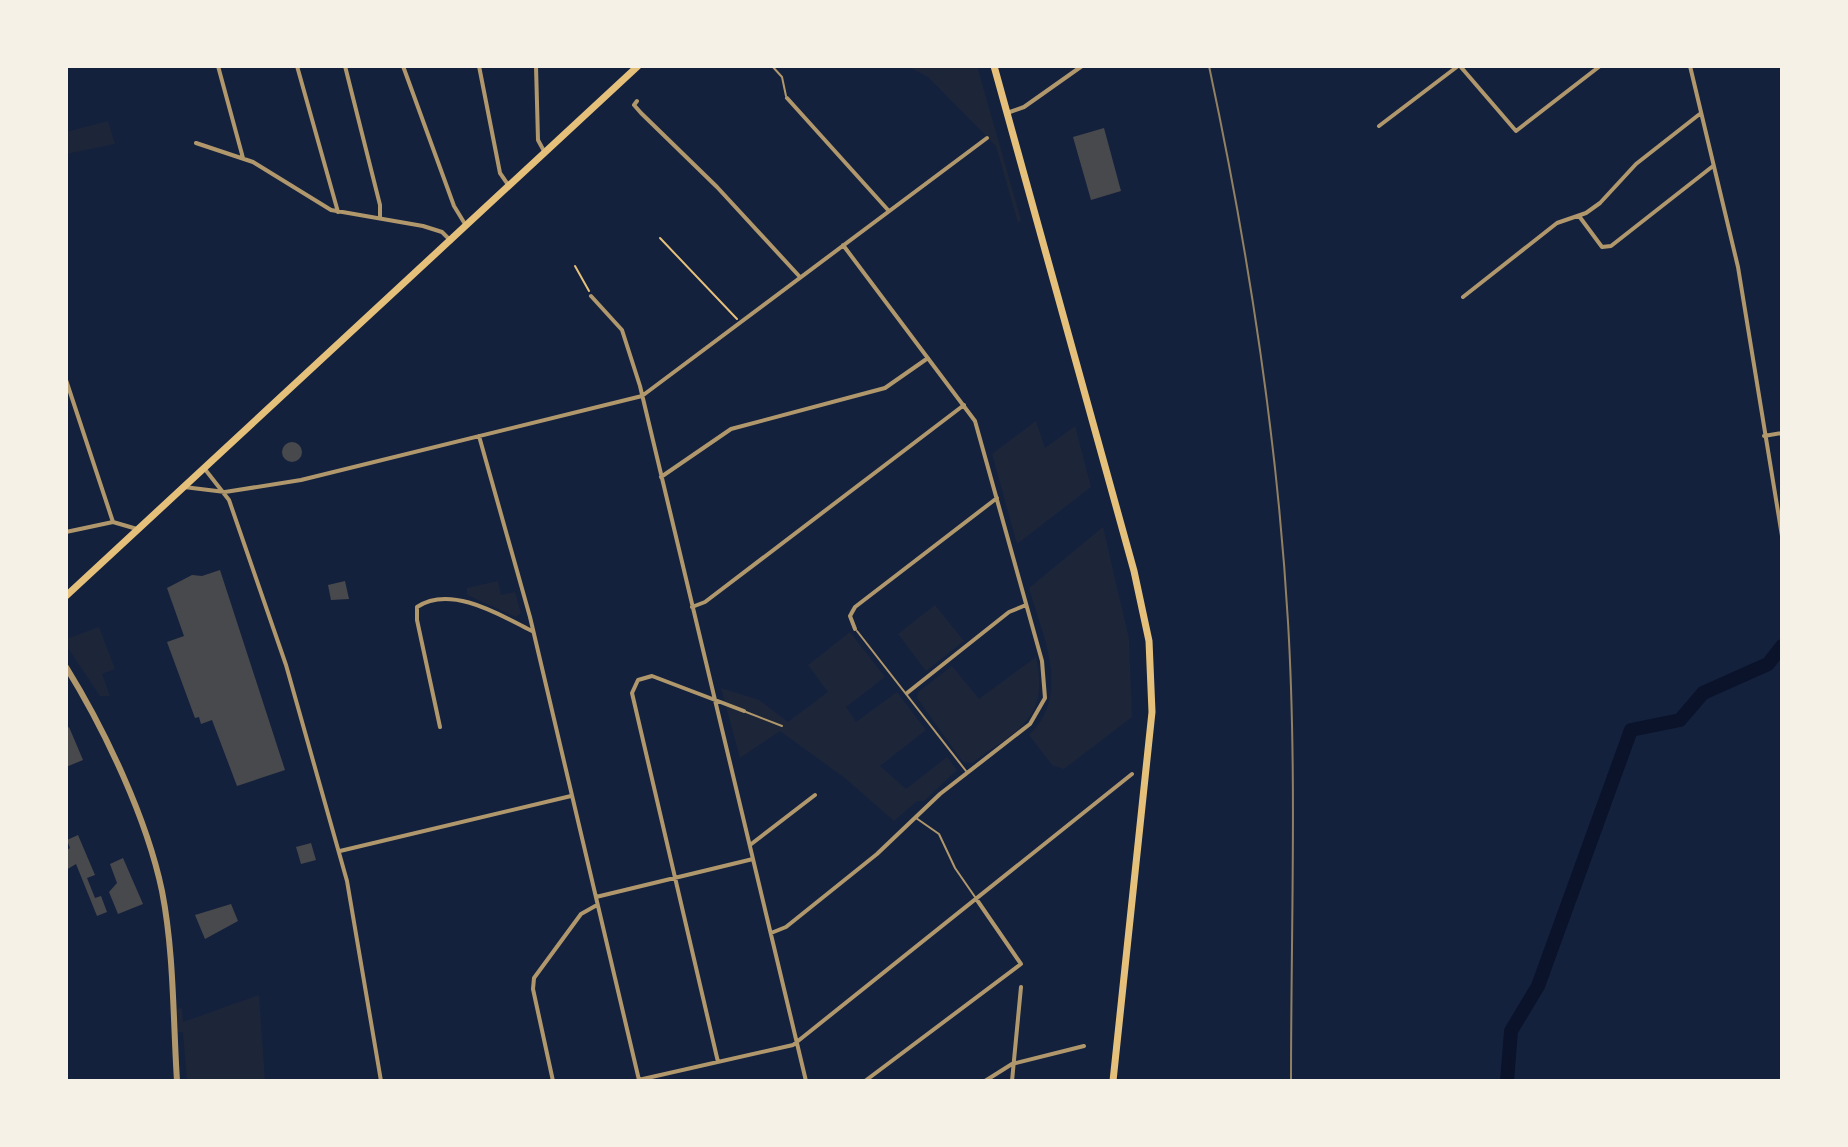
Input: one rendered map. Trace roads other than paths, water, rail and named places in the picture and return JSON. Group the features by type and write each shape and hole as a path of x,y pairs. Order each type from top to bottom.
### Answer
{"main road":[{"path":"67,593 638,66"},
{"path":"994,66 1134,571 1150,648 1150,735 1113,1081"}],"street":[{"path":"218,66 243,158"},
{"path":"297,66 338,212"},
{"path":"345,66 380,205 380,217"},
{"path":"403,66 454,206 467,225"},
{"path":"479,66 500,173 509,186"},
{"path":"536,66 538,140 545,153"},
{"path":"1007,113 1024,107 1082,66"},
{"path":"1379,126 1459,66 1516,131 1600,66"},
{"path":"1690,66 1738,267 1782,536"},
{"path":"787,98 888,210"},
{"path":"637,101 634,105 800,277"},
{"path":"1463,297 1557,223 1579,216 1613,192 1636,164 1701,113"},
{"path":"184,487 225,492 301,480 642,396 987,138"},
{"path":"196,143 243,158 313,201 338,212 435,229 451,241"},
{"path":"1579,216 1602,247 1611,246 1714,166"},
{"path":"771,933 786,927 832,890 967,772 1030,724 1045,698 1045,670 977,424 843,245"},
{"path":"591,296 622,330 642,396 806,1081"},
{"path":"661,477 731,429 885,388 928,358"},
{"path":"66,380 113,522"},
{"path":"692,607 705,602 964,405"},
{"path":"1764,436 1782,433"},
{"path":"479,436 532,631 636,1080 790,1047 1132,774"},
{"path":"204,468 225,492 281,648 339,851 356,923 381,1081"},
{"path":"855,629 850,616 855,607 997,498"},
{"path":"66,532 113,522 137,530"},
{"path":"440,727 417,620 417,607 437,600 463,601 532,631"},
{"path":"907,693 1009,612 1026,605"},
{"path":"67,669 97,720 155,864 166,922 177,1081"},
{"path":"718,1062 632,701 638,680 652,676 744,711"},
{"path":"750,845 815,795"},
{"path":"339,851 571,796"},
{"path":"595,897 753,859"},
{"path":"865,1081 1021,964 977,900"},
{"path":"553,1081 533,989 534,978 581,914 597,905"},
{"path":"1012,1081 1021,987"},
{"path":"985,1081 1012,1064 1084,1046"}],"lane":[{"path":"772,66 782,77 787,98"},
{"path":"855,629 967,772"},
{"path":"744,711 782,726"},
{"path":"915,817 939,834 955,868 977,900"}],"waterway":[{"path":"1507,1081 1511,1031 1538,986 1631,730 1680,720 1703,693 1768,664 1782,646"}],"railway":[{"path":"1209,66 1259,342 1283,552 1292,736 1291,1081"}]}
